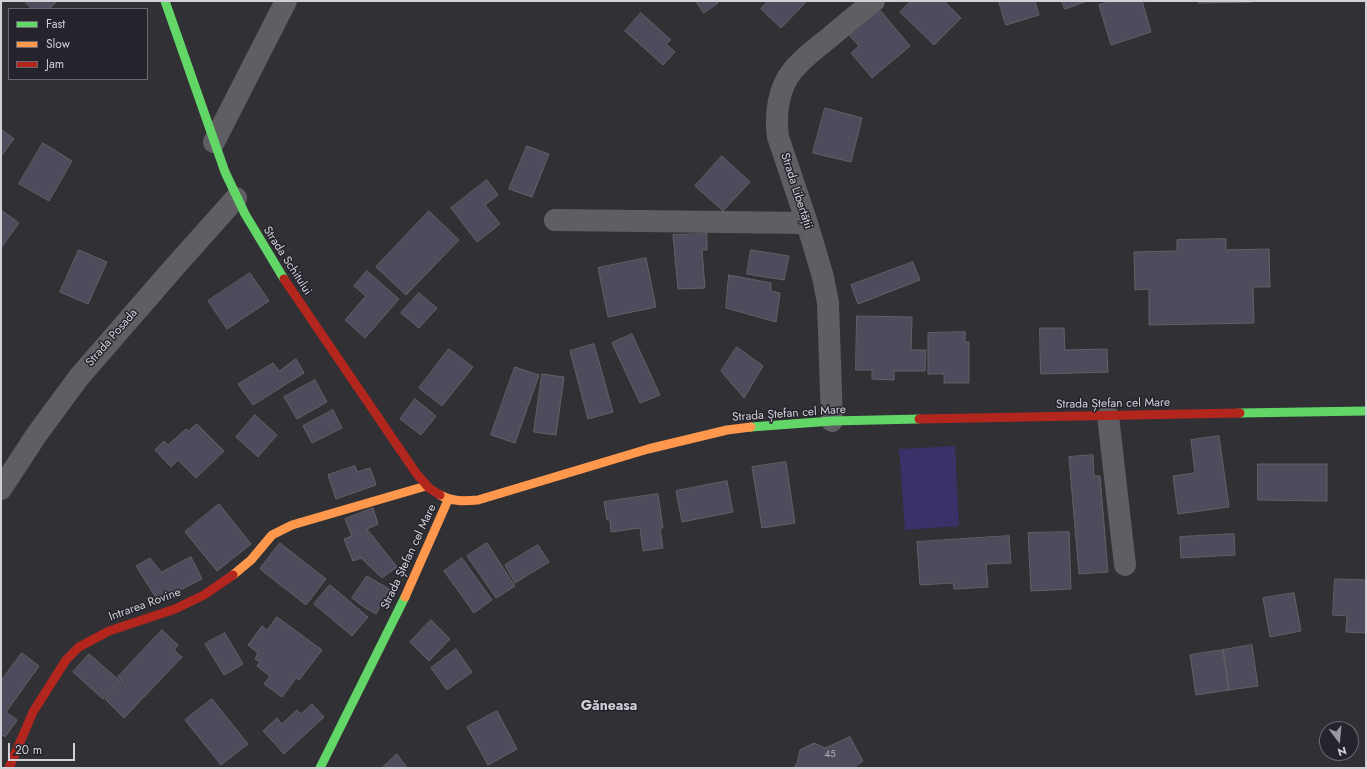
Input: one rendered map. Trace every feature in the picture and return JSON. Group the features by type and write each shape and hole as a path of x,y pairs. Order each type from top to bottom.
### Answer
{"main road":[{"name":"Strada Schitului","path":"165,1 214,142 236,198 275,267 426,486 448,500"},
{"name":"Strada Ștefan cel Mare","path":"320,768 416,574 448,500 463,502 478,500 648,449 727,430 767,425 832,421 1366,411"},
{"name":"Intrarea Rovine","path":"10,768 33,712 66,660 79,647 109,631 175,609 204,595 228,580 251,560 272,536 280,530 292,525 426,486"}],"street":[{"path":"214,142 286,1"},
{"name":"Strada Libertății","path":"832,421 828,303 823,277 807,223 778,137 778,106 783,88 792,71 806,57 874,1"},
{"name":"Strada Posada","path":"1,489 37,434 79,376 236,198"},
{"path":"555,220 807,223"},
{"path":"1108,416 1125,565"}],"shaded area":[{"path":"955,446 959,526 905,530 899,449"}],"building":[{"path":"24,1 57,1 50,8 31,8"},
{"path":"696,1 717,1 718,3 704,13"},
{"path":"768,1 807,1 781,28 761,9"},
{"path":"911,1 944,1 961,18 934,45 900,12"},
{"path":"999,1 1035,1 1039,15 1006,25"},
{"path":"1062,1 1087,1 1065,9"},
{"path":"1113,1 1142,1 1151,32 1111,45 1099,5"},
{"path":"1199,1 1252,1 1252,2 1199,3"},
{"path":"879,9 910,46 872,78 851,53 859,46 849,35"},
{"path":"641,13 671,40 666,44 675,52 663,65 625,31"},
{"path":"825,108 862,118 851,162 813,153"},
{"path":"1,129 14,139 1,156"},
{"path":"43,143 72,161 49,201 19,184"},
{"path":"527,146 549,154 532,197 509,189"},
{"path":"722,156 750,182 723,211 695,186"},
{"path":"487,180 498,195 485,205 500,224 477,242 451,208"},
{"path":"1,210 19,223 1,248"},
{"path":"429,211 459,240 406,295 376,267"},
{"path":"707,234 707,250 702,250 705,288 678,289 673,235"},
{"path":"1226,239 1226,250 1269,249 1270,287 1253,287 1254,323 1149,325 1149,289 1135,290 1134,252 1177,251 1177,240"},
{"path":"79,250 107,262 88,304 60,292"},
{"path":"751,250 789,256 784,280 747,274"},
{"path":"646,258 656,307 608,317 598,268"},
{"path":"913,262 920,280 858,304 851,285"},
{"path":"367,271 399,299 365,338 345,320 366,296 354,286"},
{"path":"250,273 269,301 227,329 208,301"},
{"path":"729,275 771,283 771,291 780,293 776,322 726,308"},
{"path":"419,293 437,308 419,328 401,313"},
{"path":"857,316 912,317 911,350 926,350 925,371 894,371 894,380 872,379 872,370 856,370"},
{"path":"1040,328 1064,328 1065,350 1107,349 1108,372 1041,374"},
{"path":"965,332 965,342 969,342 969,383 944,383 944,374 928,374 928,333"},
{"path":"632,334 660,395 640,403 612,343"},
{"path":"594,344 613,412 588,419 570,351"},
{"path":"737,347 763,366 744,398 721,371"},
{"path":"449,349 473,367 442,406 419,388"},
{"path":"296,359 304,373 253,405 238,384 273,363 279,371"},
{"path":"515,367 539,375 515,443 491,435"},
{"path":"542,374 564,377 556,435 534,432"},
{"path":"315,380 327,402 297,419 284,397"},
{"path":"415,399 436,416 421,435 400,419"},
{"path":"333,410 342,428 312,443 303,426"},
{"path":"255,415 277,435 258,457 236,437"},
{"path":"197,424 224,451 196,478 178,460 171,467 155,450 164,441 168,445 186,429 188,431"},
{"path":"1219,436 1229,507 1178,514 1173,476 1195,473 1191,440"},
{"path":"1093,455 1094,476 1100,476 1108,572 1079,574 1069,457"},
{"path":"786,462 795,523 762,528 752,467"},
{"path":"1258,464 1327,464 1327,501 1258,500"},
{"path":"355,466 357,472 370,468 376,485 336,499 328,475"},
{"path":"727,481 733,512 682,522 676,491"},
{"path":"658,494 663,528 660,528 663,548 643,551 640,528 611,532 610,520 607,520 604,502"},
{"path":"219,504 251,544 217,571 185,532"},
{"path":"373,508 378,524 367,529 397,567 382,578 361,558 353,561 344,539 352,536 345,519"},
{"path":"1069,532 1071,589 1031,591 1028,533"},
{"path":"1234,534 1235,555 1181,558 1180,537"},
{"path":"1009,536 1011,563 986,564 988,587 954,589 953,583 920,585 917,542"},
{"path":"280,543 326,579 306,605 260,569"},
{"path":"487,543 515,586 496,598 467,556"},
{"path":"538,545 549,562 515,583 505,565"},
{"path":"191,557 202,579 158,601 136,566 150,558 161,572"},
{"path":"462,558 492,600 474,613 444,571"},
{"path":"367,576 389,589 376,614 352,598"},
{"path":"1335,579 1366,580 1366,633 1346,632 1347,616 1333,615"},
{"path":"330,585 368,617 352,636 314,604"},
{"path":"1294,593 1301,631 1270,637 1263,598"},
{"path":"277,617 322,650 299,680 296,678 282,697 264,684 270,676 257,666 260,662 255,659 258,653 248,645 262,626 267,630"},
{"path":"431,620 450,639 429,661 410,642"},
{"path":"162,630 178,645 174,650 182,657 124,718 105,699 122,681 118,677"},
{"path":"225,633 243,664 224,675 205,644"},
{"path":"1252,645 1258,686 1229,690 1223,650"},
{"path":"456,649 472,672 447,690 431,668"},
{"path":"1223,650 1229,690 1196,695 1190,655"},
{"path":"22,653 39,666 6,712 17,720 5,737 1,734 1,681"},
{"path":"89,654 120,681 103,699 73,672"},
{"path":"212,699 248,744 221,765 185,720"},
{"path":"312,704 324,717 284,754 263,731 277,718 282,724 297,710 301,714"},
{"path":"497,711 517,749 488,765 467,727"},
{"path":"850,737 863,761 853,768 794,768 797,763 800,750 814,743 825,748"},
{"path":"397,754 407,768 382,768"}],"traffic: fast":[{"path":"165,1 225,172 245,214 284,279"},
{"path":"1240,413 1366,411"},
{"path":"751,427 832,421 919,419"},
{"path":"320,768 405,597"}],"traffic: slow":[{"path":"440,495 454,500 478,500 648,449 727,430 751,427"},
{"path":"233,575 251,560 272,535 292,525 426,486"},
{"path":"405,597 448,500"}],"traffic: jam":[{"path":"284,279 416,473 429,488 440,495"},
{"path":"919,419 1240,413"},
{"path":"9,768 33,712 66,660 79,647 109,631 175,609 204,595 233,575"}],"district":[{"name":"Găneasa","path":"609,707"}]}
